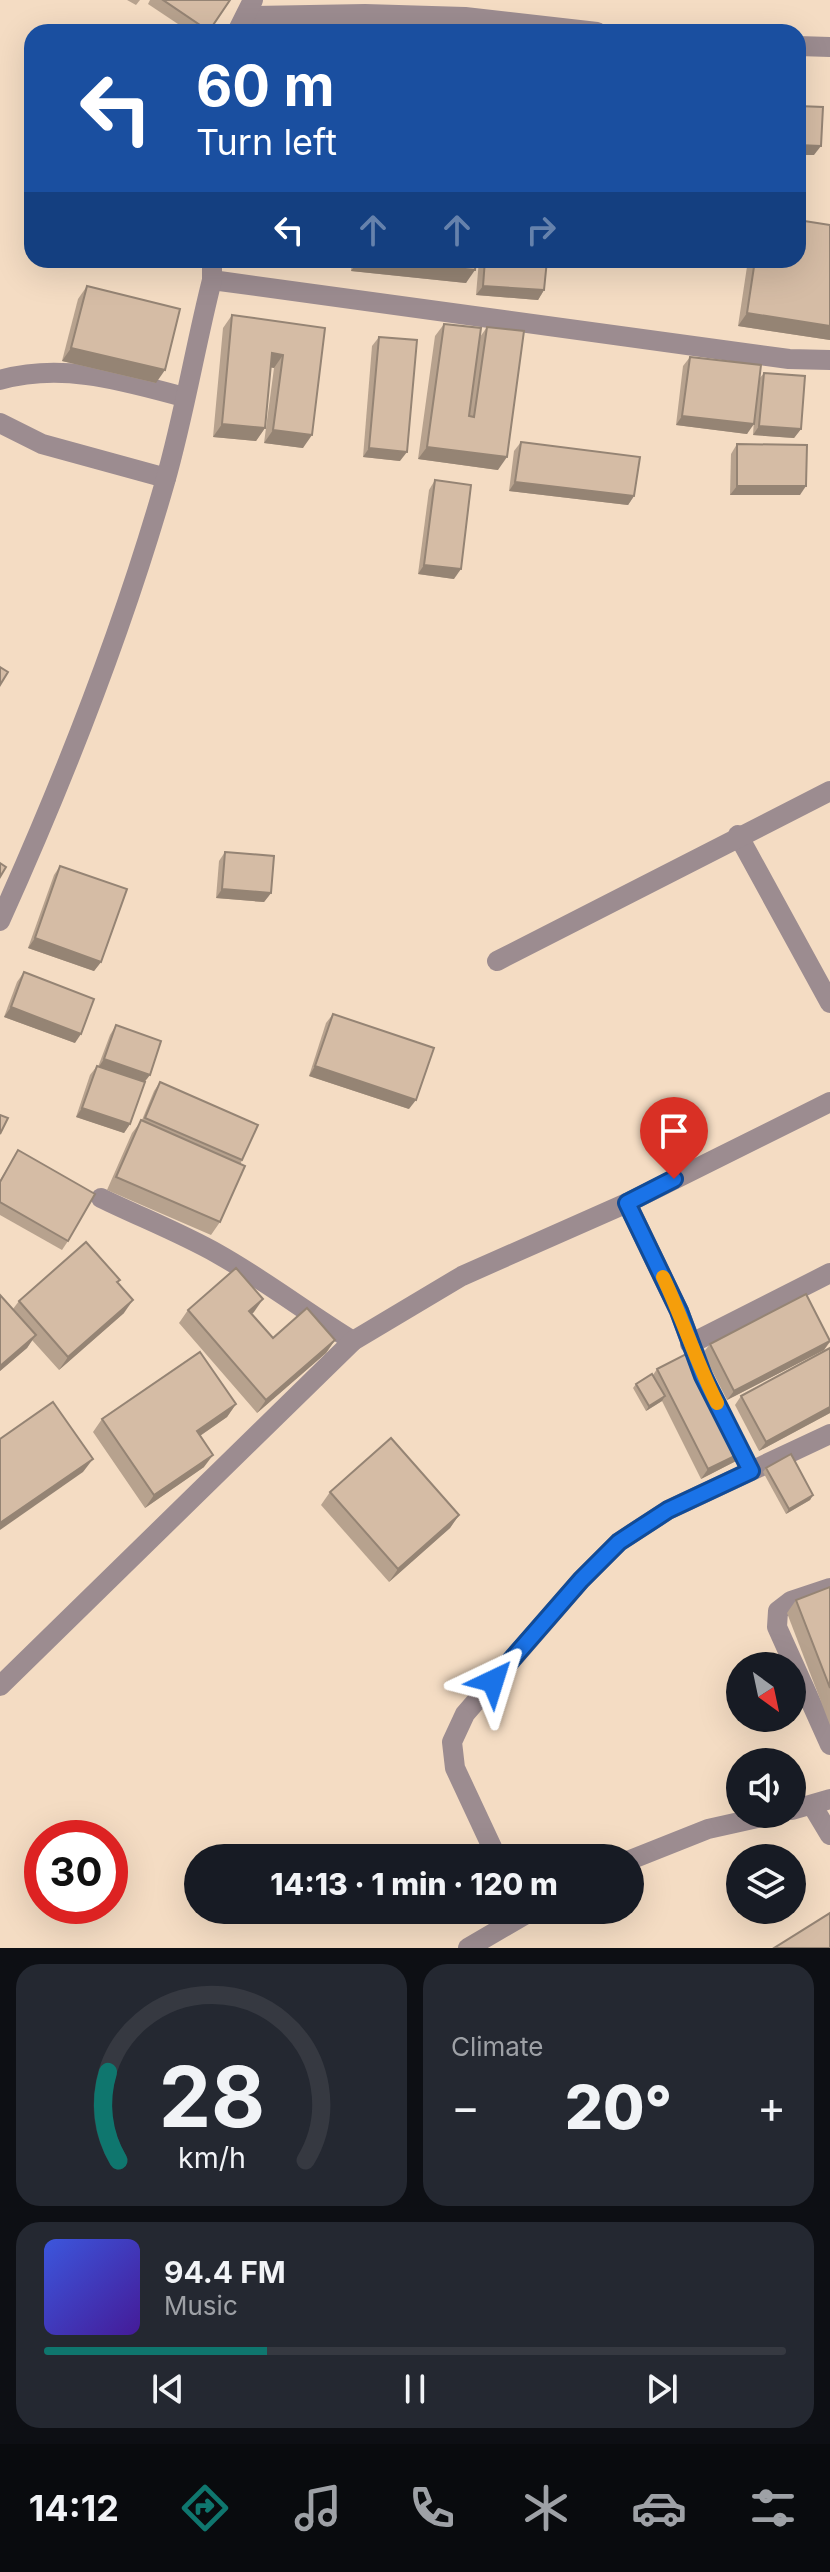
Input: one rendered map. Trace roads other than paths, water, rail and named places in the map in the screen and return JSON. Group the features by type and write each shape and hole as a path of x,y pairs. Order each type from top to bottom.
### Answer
{"street":[{"path":"246,16 365,14 465,17 527,24"},
{"path":"806,46 830,47"},
{"path":"0,921 54,801 139,570 166,478 212,270 789,359 830,360"},
{"path":"0,380 45,372 69,373 111,378 184,397"},
{"path":"0,423 42,444 166,478"},
{"path":"497,961 738,835 830,791"},
{"path":"738,835 830,1003"},
{"path":"0,1686 353,1341 462,1276 627,1203 830,1102"},
{"path":"101,1198 217,1253 288,1296 316,1319 353,1341"},
{"path":"627,1203 679,1311 714,1399"},
{"path":"690,1344 830,1273"},
{"path":"490,1844 455,1768 452,1742 465,1714 581,1580 619,1542 748,1465 830,1434"},
{"path":"830,1588 791,1601 778,1611 777,1627 830,1745"},
{"path":"811,1805 830,1835"},
{"path":"644,1854 726,1825"},
{"path":"468,1948 506,1924"}]}
